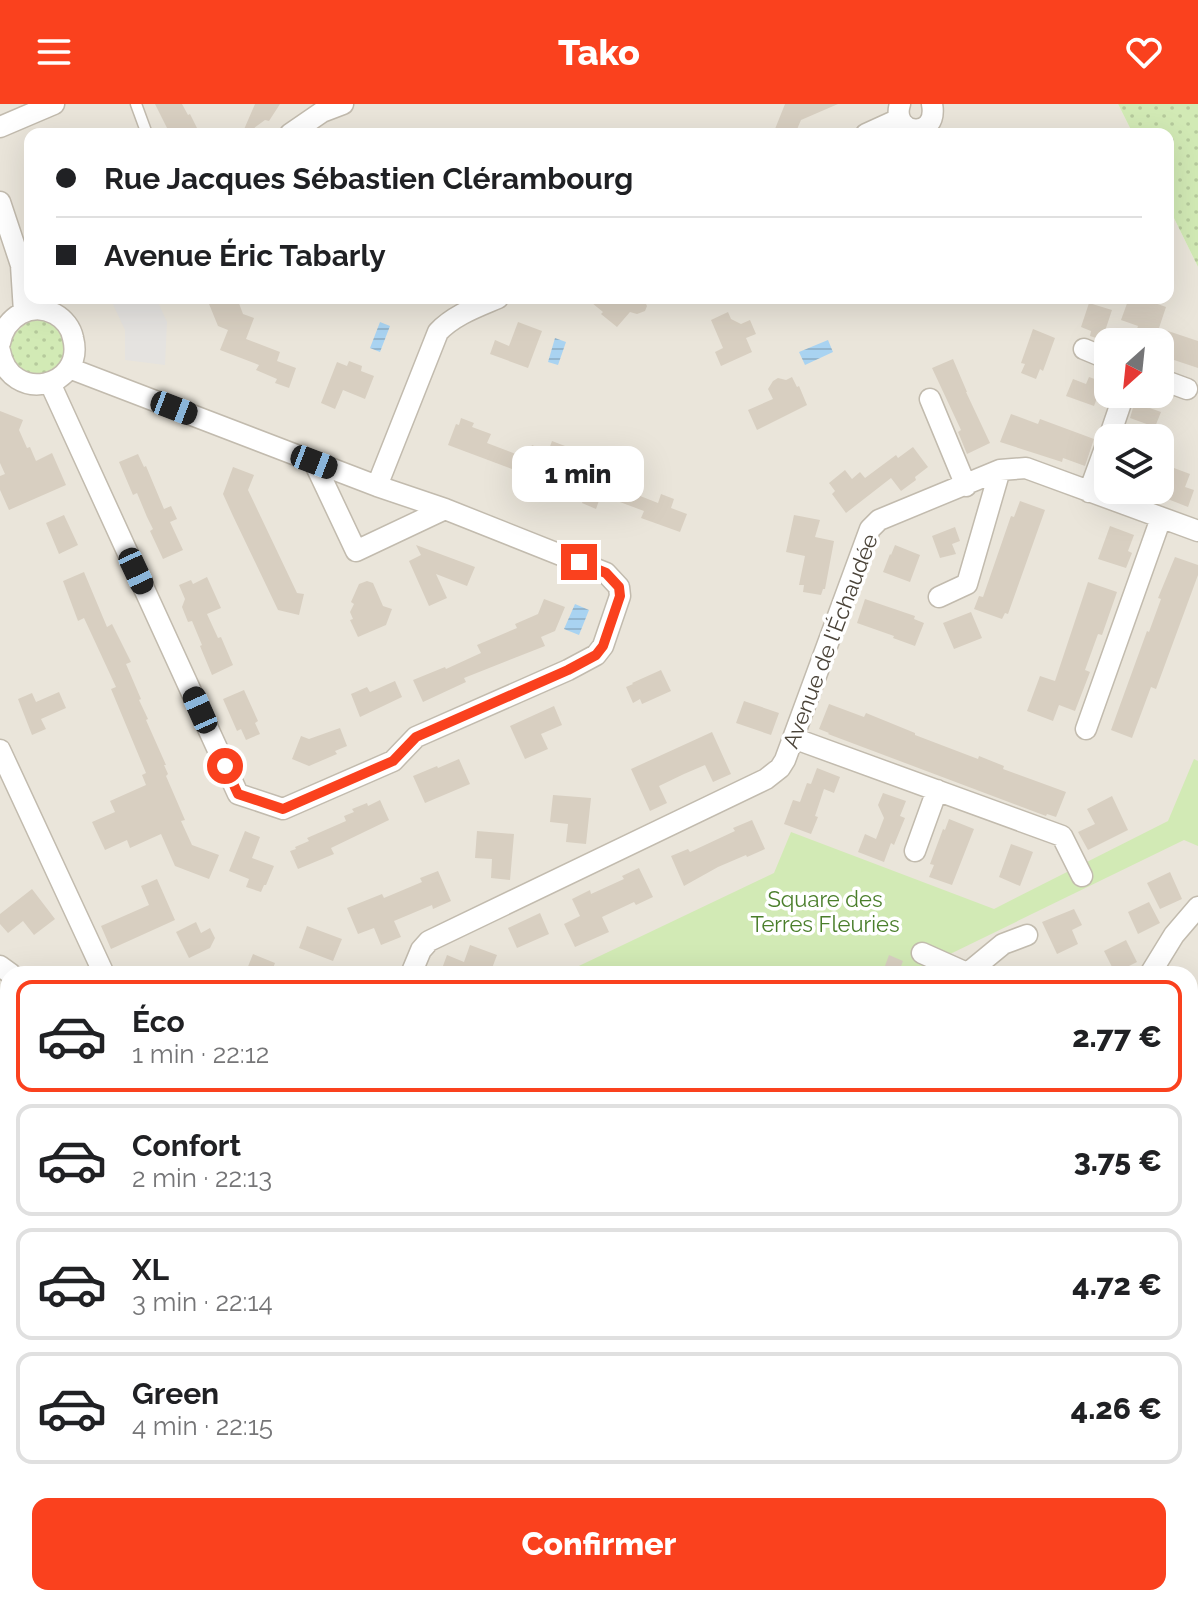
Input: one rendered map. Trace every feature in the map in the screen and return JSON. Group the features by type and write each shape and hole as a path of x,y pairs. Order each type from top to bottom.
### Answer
{"street":[{"path":"0,127 54,104"},
{"path":"299,128 322,112 343,104"},
{"path":"927,128 934,116 932,104"},
{"path":"875,128 899,112"},
{"path":"0,202 24,267"},
{"path":"24,304 24,312"},
{"path":"377,486 438,332 445,324 484,304"},
{"path":"1,360 19,380 29,384 50,383 69,368 75,345 73,334 53,305 24,312 13,318 2,332"},
{"path":"1084,349 1094,353"},
{"path":"50,383 238,794 283,809 393,761 416,737 568,670 596,655 603,646 620,596 619,587 606,573 69,368"},
{"path":"1174,384 1187,389"},
{"path":"930,399 966,486"},
{"path":"314,462 356,551 445,509"},
{"name":"Avenue de l'Échaudée","path":"414,966 429,941 766,779 780,768 870,529 879,520 1000,470 1026,468 1198,531"},
{"path":"939,597 967,584 1000,470"},
{"path":"1089,492 1094,478"},
{"path":"1086,729 1161,518"},
{"path":"793,738 1062,836 1082,876"},
{"path":"0,750 100,966"},
{"path":"915,851 937,790"},
{"path":"1155,966 1174,935 1198,908"},
{"path":"977,966 1003,944 1027,935"},
{"path":"922,953 953,966"}],"lane":[{"path":"136,104 145,128"}],"shaded area":[{"path":"0,104 1118,104 1130,128 24,128 24,304 1174,304 1174,218 1198,267 1198,966 0,966"},
{"path":"113,304 159,304 167,322 165,365 125,360 125,330"}],"green space":[{"path":"1118,104 1198,104 1198,267 1174,218 1174,128 1130,128"},
{"path":"37,319 54,325 70,350 55,374 27,375 10,353 15,334"},
{"name":"Square des Terres Fleuries","path":"1194,759 1198,761 1198,846 1184,840 925,966 579,966 774,873 791,832 994,909 1168,821"}],"water":[{"path":"380,322 390,326 380,352 370,348"},
{"path":"555,338 566,342 558,365 548,362"},
{"path":"828,340 833,352 805,365 799,352"},
{"path":"575,604 589,610 579,635 564,629"}],"building":[{"path":"155,104 182,104 197,128 167,128"},
{"path":"255,104 280,104 269,121 265,120 254,128 245,128"},
{"path":"785,104 838,104 801,120 798,128 775,128"},
{"path":"209,304 239,304 243,314 254,318 246,339 280,352 277,361 296,368 289,388 256,370 259,365 220,350 228,330 218,326"},
{"path":"593,304 647,306 645,311 637,314 630,312 617,327 601,314 603,312"},
{"path":"1089,304 1112,310 1106,328 1094,328 1094,337 1090,336 1091,331 1081,327"},
{"path":"1127,304 1166,307 1159,328 1121,320"},
{"path":"728,312 731,319 741,324 750,320 756,334 746,338 752,352 721,366 715,352 723,348 711,320"},
{"path":"518,322 542,331 528,368 490,354 495,340 509,346"},
{"path":"1033,329 1055,338 1043,371 1040,369 1036,379 1021,373 1025,364 1021,363"},
{"path":"1174,333 1198,341 1198,368 1174,360"},
{"path":"953,359 990,443 967,454 958,432 961,430 932,368"},
{"path":"349,361 362,366 361,371 374,376 365,399 343,390 335,409 321,403 337,362 347,366"},
{"path":"792,377 807,405 757,430 748,410 773,399 768,389 773,381"},
{"path":"1089,377 1094,379 1094,406 1066,396 1073,379 1086,384"},
{"path":"1133,408 1161,412 1156,424 1130,418"},
{"path":"0,411 23,420 19,430 27,448 30,447 36,461 52,453 66,485 9,510 0,490 0,476 5,474 0,463"},
{"path":"1011,414 1038,424 1040,419 1094,439 1085,466 1063,458 1062,462 1000,442"},
{"path":"461,418 474,423 472,427 491,434 487,443 526,458 532,445 548,452 552,441 565,446 561,456 571,460 564,480 538,470 531,487 516,481 520,472 448,445"},
{"path":"913,447 928,467 915,477 916,480 901,491 891,478 846,513 832,494 835,491 829,483 845,470 852,479 860,472 865,478 896,455 898,458"},
{"path":"625,453 627,461 631,463 624,480 633,484 630,492 658,503 661,494 674,499 671,508 687,514 680,532 641,518 644,511 601,495 596,509 582,503 599,469 608,472 613,459"},
{"path":"138,454 164,509 171,506 177,519 170,522 183,550 163,559 137,493 133,495 119,462"},
{"path":"233,467 254,475 248,490 297,593 304,594 299,615 278,610 223,494"},
{"path":"1174,468 1190,474 1185,487 1194,490 1188,507 1174,502"},
{"path":"1020,501 1045,510 1008,614 1005,613 1002,619 974,609 979,596 983,597 1011,516 1014,517"},
{"path":"64,515 78,545 59,554 46,523"},
{"path":"794,515 820,520 815,537 834,541 825,589 821,595 803,592 804,585 799,585 805,556 786,552"},
{"path":"1110,526 1134,535 1126,568 1098,559"},
{"path":"955,527 960,541 952,544 956,554 940,558 932,536"},
{"path":"416,545 475,567 467,586 436,574 447,598 429,606 409,561 421,555"},
{"path":"895,545 920,555 910,582 883,572"},
{"path":"1175,557 1198,565 1198,575 1156,689 1151,687 1132,738 1111,730"},
{"path":"84,572 107,627 112,624 131,662 126,664 166,765 166,776 192,845 219,855 209,879 175,866 161,834 130,848 127,840 105,850 92,822 115,812 110,801 146,785 142,775 146,773 111,689 116,687 84,618 78,621 63,581"},
{"path":"207,577 221,608 207,614 233,665 212,675 192,621 188,622 182,607 185,599 179,585 191,580 193,584"},
{"path":"367,581 373,583 383,606 392,609 386,625 358,637 350,620 353,619 350,612 354,604 351,602 359,584"},
{"path":"1088,582 1117,592 1102,635 1098,634 1085,670 1090,672 1075,711 1059,705 1053,721 1027,711 1040,676 1055,681"},
{"path":"544,599 565,607 555,631 541,637 545,646 464,678 466,682 423,702 413,680 481,653 477,645 517,628 515,624 538,614"},
{"path":"865,599 915,616 914,619 924,623 915,646 857,623"},
{"path":"971,612 982,638 954,649 943,623"},
{"path":"661,670 671,691 642,704 640,699 633,703 626,687"},
{"path":"395,681 402,697 360,717 351,694 367,687 370,692"},
{"path":"244,690 258,721 255,723 260,734 246,740 241,729 237,731 223,699"},
{"path":"59,692 66,708 41,719 46,729 32,735 18,699 32,693 36,702"},
{"path":"744,701 779,713 771,735 736,723"},
{"path":"829,704 864,717 866,713 915,735 978,759 979,756 1004,766 1003,769 1066,792 1056,817 1046,816 828,734 819,729"},
{"path":"554,706 562,725 541,734 548,749 525,759 510,726"},
{"path":"340,728 347,746 335,751 337,754 309,766 292,759 301,736 309,739"},
{"path":"712,732 731,774 713,782 705,765 684,774 659,786 667,803 650,811 631,769"},
{"path":"459,759 470,784 425,803 413,776"},
{"path":"817,768 840,777 834,793 824,789 811,834 784,824 793,800 800,802"},
{"path":"883,793 906,801 900,816 905,818 884,862 858,852 865,834 876,839 884,818 878,805"},
{"path":"553,795 591,798 586,844 566,842 568,824 550,822"},
{"path":"1112,796 1128,830 1088,850 1078,832 1095,824 1087,809"},
{"path":"380,800 389,820 331,848 334,854 298,869 290,851 309,841 307,838 346,821 344,816 354,812 352,809"},
{"path":"949,819 974,829 952,885 929,877 934,865 930,864"},
{"path":"752,820 765,849 718,867 684,886 671,856 688,849 690,852"},
{"path":"245,831 260,837 252,858 274,866 261,892 246,887 249,879 229,871"},
{"path":"477,831 514,834 510,880 491,878 492,859 475,858"},
{"path":"1011,844 1033,852 1020,886 999,877"},
{"path":"639,868 653,897 602,917 609,932 575,947 564,924 580,916 572,899 624,879 622,876"},
{"path":"438,871 451,901 433,909 432,905 394,921 401,937 381,945 374,928 358,934 347,908 382,894 384,898 422,882 420,878"},
{"path":"1170,872 1182,899 1160,909 1147,883"},
{"path":"157,879 175,920 111,949 101,926 149,905 141,886"},
{"path":"32,889 55,919 34,935 23,921 8,933 0,924 0,914"},
{"path":"1149,902 1160,923 1138,934 1128,912"},
{"path":"1074,909 1082,925 1072,930 1078,944 1057,954 1042,922"},
{"path":"540,913 549,934 517,948 508,928"},
{"path":"196,922 201,933 210,928 215,938 210,948 189,958 176,932"},
{"path":"307,926 342,939 333,961 299,948"},
{"path":"1126,940 1137,962 1129,966 1112,966 1104,951"},
{"path":"470,945 497,955 493,966 443,966 447,955 464,962"},
{"path":"253,954 275,963 274,966 248,966"},
{"path":"889,955 903,961 901,966 885,966"}],"route":[{"path":"225,766 238,794 283,809 393,761 416,737 596,655 603,646 620,596 619,587 606,573 579,562"}]}
